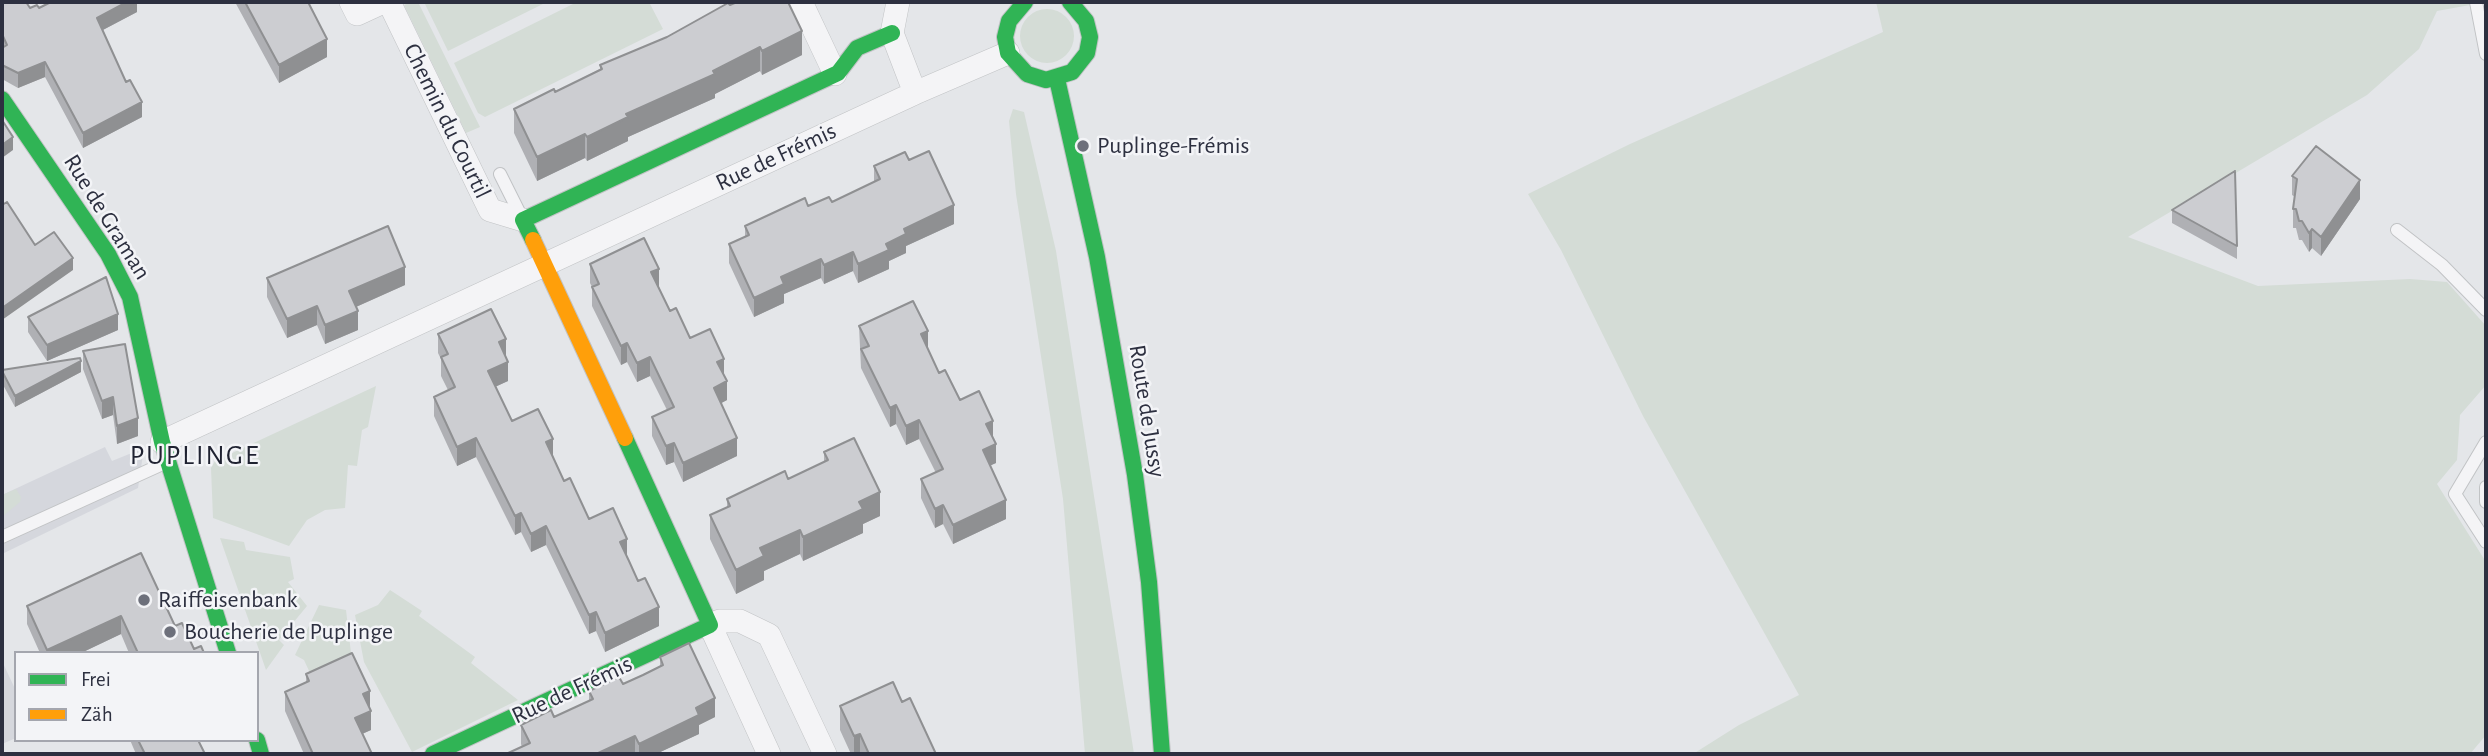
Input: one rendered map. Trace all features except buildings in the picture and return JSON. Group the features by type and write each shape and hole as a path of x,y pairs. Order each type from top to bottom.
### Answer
{"street":[{"path":"351,2 357,14 383,2"},
{"name":"Chemin du Courtil","path":"389,2 490,209 523,220"},
{"path":"801,2 835,74"},
{"path":"898,2 892,33 915,93"},
{"path":"1025,2 1009,21 1005,37 1008,53 1027,74 1046,80 1057,79 1078,67 1089,45 1086,21 1070,2"},
{"name":"Rue de Frémis","path":"523,220 835,74 842,70 858,48 892,33"},
{"name":"Rue de Frémis","path":"165,452 546,264 915,93 1008,53"},
{"name":"Route de Jussy","path":"1057,79 1097,257 1135,475 1149,582 1162,754"},
{"name":"Rue de Graman","path":"2,99 121,277 138,324 165,452 227,651"},
{"path":"523,220 546,264 769,754"},
{"name":"Rue de Frémis","path":"433,754 720,621 740,621 769,635 825,754"}],"lane":[{"path":"2476,2 2486,54"},
{"path":"500,174 523,220"},
{"path":"2397,230 2442,265 2486,310"},
{"path":"2486,442 2455,494 2486,542"},
{"path":"2,537 165,452"},
{"path":"2486,487 2486,502"}],"shaded area":[{"path":"418,2 480,127 466,133 404,5"},
{"path":"424,2 547,2 448,51"},
{"path":"577,2 649,2 663,29 485,117 478,113 454,63"},
{"path":"1876,2 2469,2 2470,5 2437,11 2419,49 2367,95 2128,237 2258,286 2410,279 2447,282 2486,326 2486,385 2460,415 2457,460 2437,484 2486,562 2486,735 2470,754 1693,754 1739,725 1799,695 1643,416 1561,250 1528,194 1630,144 1883,32"},
{"path":"1047,9 1066,17 1074,36 1066,55 1047,63 1028,55 1020,36 1028,17"},
{"path":"1013,109 1024,112 1056,251 1134,754 1085,754 1063,499 1016,194 1009,121"},
{"path":"376,386 368,427 362,430 357,466 348,465 345,508 325,510 307,520 289,546 213,518 211,468 215,461"},
{"path":"105,447 112,461 144,448 138,488 2,554 2,495"},
{"path":"16,489 21,497 20,502 2,517 2,495"},
{"path":"220,538 244,542 246,550 290,557 294,579 288,582 307,606 279,640 284,645 266,670"},
{"path":"390,590 422,611 419,616 475,657 471,663 518,700 412,752 364,662 355,615 378,605"},
{"path":"319,605 346,610 351,653 310,673 304,660 295,655"},
{"path":"2,661 14,687 14,739 2,744"}],"traffic: fast":[{"path":"1025,2 1009,21 1005,37 1008,53 1027,74 1046,80 1072,72 1087,53 1090,37 1086,21 1070,2"},
{"path":"533,240 523,220 838,73 857,48 892,33"},
{"path":"1057,79 1097,257 1135,475 1149,582 1162,754"},
{"path":"2,99 108,254 130,297 162,442 227,651"},
{"path":"433,754 710,625 625,438"},
{"path":"258,742 261,754"}],"traffic: slow":[{"path":"533,240 625,438"}],"place":[{"name":"Puplinge-Frémis","path":"1083,146"},
{"name":"Raiffeisenbank","path":"144,600"},
{"name":"Boucherie de Puplinge","path":"170,632"}],"district":[{"name":"PUPLINGE","path":"195,456"}]}
